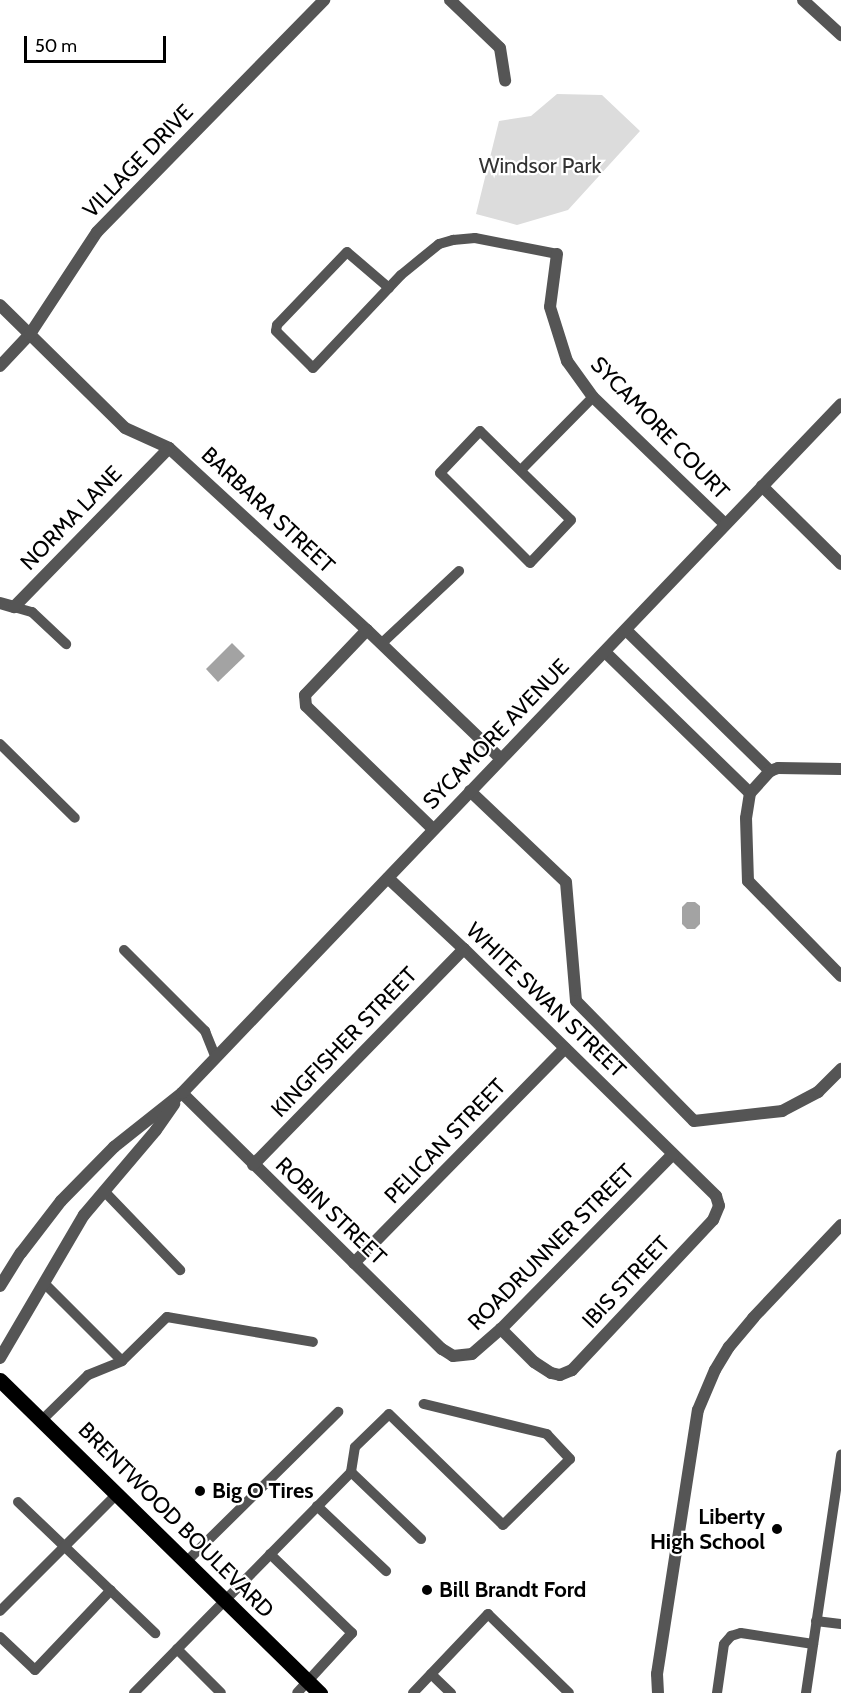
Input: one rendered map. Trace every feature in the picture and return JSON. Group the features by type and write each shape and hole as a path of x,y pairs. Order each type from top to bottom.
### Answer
{"main road":[{"name":"BRENTWOOD BOULEVARD","path":"0,1380 320,1693"}],"street":[{"name":"VILLAGE DRIVE","path":"0,366 30,334 97,232 324,0"},
{"path":"450,0 500,48 506,81"},
{"path":"803,0 841,35"},
{"name":"SYCAMORE COURT","path":"557,254 550,307 567,361 593,397 725,524"},
{"name":"BARBARA STREET","path":"0,305 125,428 169,448 367,630 500,758"},
{"name":"SYCAMORE AVENUE","path":"0,1358 84,1215 156,1130 182,1094 500,758 626,630 841,404"},
{"name":"NORMA LANE","path":"14,607 169,448"},
{"path":"762,486 841,564"},
{"path":"0,603 14,607"},
{"path":"367,630 305,695 306,706 433,829"},
{"path":"626,630 770,771"},
{"path":"605,651 750,793"},
{"path":"841,769 778,768 770,771 750,793 746,818 748,881 841,976"},
{"path":"470,791 566,882 576,1001 694,1121 782,1111 818,1092 841,1069"},
{"name":"WHITE SWAN STREET","path":"388,878 674,1154"},
{"name":"KINGFISHER STREET","path":"253,1165 464,949"},
{"name":"PELICAN STREET","path":"354,1263 565,1048"},
{"name":"SYCAMORE AVENUE","path":"0,1286 21,1252 61,1201 114,1147 182,1094"},
{"name":"ROBIN STREET","path":"182,1094 442,1349 453,1356"},
{"name":"IBIS STREET","path":"501,1329 534,1362 551,1373 560,1375 572,1370 713,1220 719,1206 716,1196 674,1154"},
{"name":"ROADRUNNER STREET","path":"453,1356 472,1354 501,1329 674,1154"},
{"path":"658,1693 657,1674 698,1410 715,1370 729,1347 753,1318 841,1225"}],"lane":[{"path":"389,288 347,252 277,325 276,331 313,368 389,288 439,244 475,238 557,254"},
{"path":"521,471 593,397"},
{"path":"480,431 521,471 571,520 530,562 440,473 480,431"},
{"path":"381,644 459,571"},
{"path":"14,607 32,612 66,644"},
{"path":"0,744 75,818"},
{"path":"124,950 205,1030 216,1058"},
{"path":"105,1191 180,1270"},
{"path":"44,1283 122,1361"},
{"path":"42,1420 88,1375 122,1361 167,1317 313,1342"},
{"path":"139,1691 177,1649 351,1472 355,1447 389,1414 503,1525 570,1459 547,1434 424,1404"},
{"path":"186,1562 338,1412"},
{"path":"806,1693 841,1455"},
{"path":"351,1472 422,1539"},
{"path":"0,1611 117,1494"},
{"path":"18,1502 155,1633"},
{"path":"317,1506 386,1571"},
{"path":"270,1554 352,1633 297,1693"},
{"path":"0,1637 35,1670 111,1590"},
{"path":"413,1693 488,1614 569,1693"},
{"path":"816,1621 841,1624"},
{"path":"717,1693 724,1644 731,1636 741,1633 813,1644"},
{"path":"177,1649 221,1693"},
{"path":"431,1674 451,1693"}],"green space":[{"name":"Windsor Park","path":"557,94 602,95 640,131 568,210 517,225 476,214 499,121 531,116"}],"shaded area":[{"path":"232,643 245,656 218,682 206,669"},
{"path":"687,902 695,902 700,906 700,924 695,929 687,929 682,924 682,907"}],"place":[{"name":"Big O Tires","path":"200,1491"},
{"name":"Liberty High School","path":"777,1529"},
{"name":"Bill Brandt Ford","path":"427,1590"}]}
